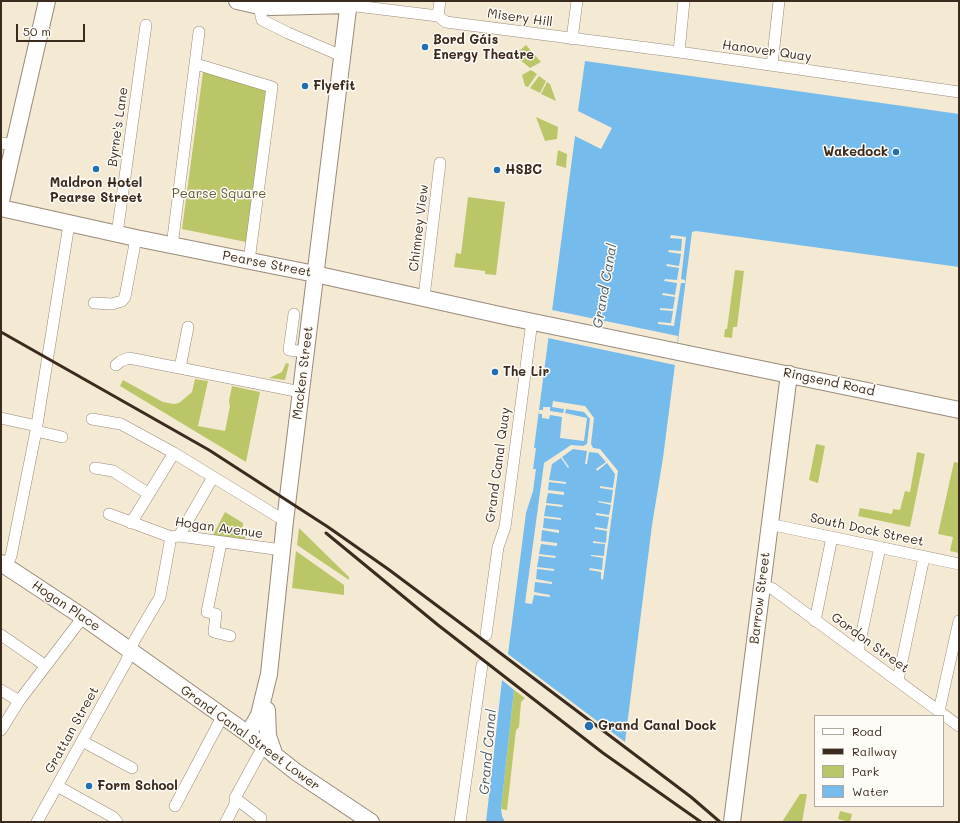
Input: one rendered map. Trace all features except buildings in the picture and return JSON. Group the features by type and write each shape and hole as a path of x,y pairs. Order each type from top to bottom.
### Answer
{"main road":[{"path":"1,201 7,144 47,1"},
{"path":"237,1 259,6 349,3"},
{"name":"Macken Street","path":"259,744 259,732 267,710 266,691 285,521 349,3"},
{"name":"Pearse Street","path":"1,208 172,246 315,274 550,325"},
{"name":"Ringsend Road","path":"550,325 959,410"},
{"name":"Barrow Street","path":"732,822 789,374"},
{"name":"Hogan Place","path":"4,565 130,650"},
{"name":"Grand Canal Street Lower","path":"130,650 259,744 371,822"},
{"name":"Macken Street","path":"259,744 259,715 266,691"},
{"path":"259,744 268,736 267,710"}],"street":[{"path":"438,16 440,1"},
{"path":"572,39 577,1"},
{"path":"679,52 684,1"},
{"path":"772,65 779,1"},
{"name":"Misery Hill","path":"349,3 438,16 446,22 572,39"},
{"path":"259,6 260,17 262,20 342,56"},
{"name":"Byrne's Lane","path":"117,234 146,25"},
{"path":"172,246 199,32"},
{"name":"Hanover Quay","path":"572,39 679,52 959,92"},
{"path":"196,64 272,87 249,262"},
{"name":"Chimney View","path":"424,297 440,164"},
{"path":"4,565 11,556 36,429 69,224"},
{"path":"94,303 112,304 122,301 125,297 136,238"},
{"path":"294,314 289,350 306,352"},
{"name":"Grand Canal Quay","path":"486,635 498,547 505,527 532,321"},
{"path":"180,368 188,327"},
{"path":"116,365 129,358 301,392"},
{"path":"1,418 62,438"},
{"path":"92,419 121,424 174,453 285,521"},
{"path":"131,523 174,453"},
{"path":"95,468 113,471 149,494"},
{"name":"Grattan Street","path":"37,822 126,662 130,650 160,597 175,536 213,477"},
{"name":"Hogan Avenue","path":"109,514 131,523 175,536 282,550"},
{"name":"South Dock Street","path":"769,524 959,564"},
{"path":"816,621 832,537"},
{"path":"221,543 207,612 216,614 214,632 230,636"},
{"path":"858,651 880,547"},
{"path":"898,680 924,557"},
{"name":"Gordon Street","path":"762,585 773,590 959,726"},
{"path":"1,730 19,701 83,617"},
{"path":"939,711 955,666 959,621"},
{"path":"1,634 47,665"},
{"path":"460,822 482,665"},
{"path":"1,690 19,701"},
{"path":"175,806 222,717"},
{"path":"82,741 132,768"},
{"path":"226,822 235,804 235,798 259,744"},
{"path":"57,786 113,817 117,822"},
{"path":"235,798 260,818"}],"green space":[{"path":"526,45 541,62 530,68 514,55"},
{"path":"531,70 537,74 528,87 525,86 522,75"},
{"name":"Pearse Square","path":"203,72 266,90 246,242 182,229"},
{"path":"539,76 546,81 540,93 530,88"},
{"path":"547,82 550,84 556,101 541,94"},
{"path":"536,117 558,127 557,139 545,141"},
{"path":"558,150 567,154 566,168 556,165"},
{"path":"468,197 505,202 496,275 485,274 485,271 454,267 456,253 461,254"},
{"path":"735,270 744,271 737,327 733,327 732,338 724,337 725,329 727,329"},
{"path":"286,363 289,364 285,380 269,378 282,372"},
{"path":"195,379 208,381 198,426 225,431 232,386 260,392 246,462 120,386 123,380 163,402 174,404 179,403 192,392"},
{"path":"816,444 825,446 818,483 809,480"},
{"path":"917,452 925,454 910,527 858,516 860,508 892,514 893,509 900,510 905,491 910,492"},
{"path":"954,462 959,463 959,553 950,551 953,537 938,534"},
{"path":"225,512 243,523 242,536 246,536 245,540 213,535"},
{"path":"299,528 349,577 349,580 297,545"},
{"path":"296,551 344,585 344,595 292,588"},
{"path":"514,690 525,698 521,702 519,727 516,730 507,810 501,809"},
{"path":"800,794 807,794 802,822 782,822"},
{"path":"840,811 852,814 850,822 838,819"}],"water":[{"name":"Grand Canal Dock","path":"585,61 959,114 959,267 696,231 692,232 663,458 652,525 625,742 508,654 526,513 533,491 536,469 533,469 536,448 534,448 575,136 601,149 612,128 578,111"},
{"path":"502,680 514,690 501,809 505,822 486,822"}],"pier":[{"path":"671,235 686,237 681,279 685,280 685,283 681,283 674,326 658,324 658,322 671,323 673,311 660,310 660,308 673,309 675,297 662,295 663,293 675,295 677,283 664,281 665,279 677,280 679,268 666,266 667,264 679,266 681,254 668,252 669,250 681,251 682,239 670,238"},
{"path":"552,310 678,336 675,365 548,338"},
{"path":"553,401 585,406 594,418 591,444 593,448 600,449 618,471 603,580 601,579 601,572 589,570 590,568 602,570 603,558 591,555 604,556 605,544 593,543 593,541 606,543 607,531 595,529 595,527 607,529 609,517 596,515 596,513 609,515 611,505 598,501 611,503 613,490 600,488 600,486 613,488 615,474 607,463 597,471 596,469 606,462 598,453 589,452 587,464 585,464 587,451 573,449 562,457 569,467 568,468 561,458 552,464 549,480 566,482 566,484 549,482 548,490 564,492 564,495 548,493 546,503 563,505 562,507 546,505 544,516 561,518 561,520 544,518 543,528 559,530 559,533 542,530 541,541 557,543 557,546 541,544 539,554 556,556 555,558 539,556 537,567 554,569 554,571 537,569 536,579 552,582 552,584 535,582 534,592 550,595 550,597 534,595 532,604 525,603 544,463 571,445 583,446 587,444 590,419 584,412 566,409 565,413 587,418 584,441 560,438 562,417 550,415 549,419 542,418 542,414 539,414 539,410 543,410 543,407 550,407 550,411 563,413 564,409 552,407"}],"railway":[{"path":"1,332 209,450 328,527 388,569 471,631 691,797 720,822"},
{"path":"326,533 438,625 603,753 701,822"}],"place":[{"name":"Bord Gáis Energy Theatre","path":"425,47"},
{"name":"Flyefit","path":"305,86"},
{"name":"Wakedock","path":"896,152"},
{"name":"Maldron Hotel Pearse Street","path":"96,169"},
{"name":"HSBC","path":"497,170"},
{"name":"The Lir","path":"495,372"},
{"name":"Grand Canal Dock","path":"589,726"},
{"name":"Form School","path":"89,786"}],"water label":[{"name":"Grand Canal","path":"605,286"},
{"name":"Grand Canal","path":"488,752"}]}
